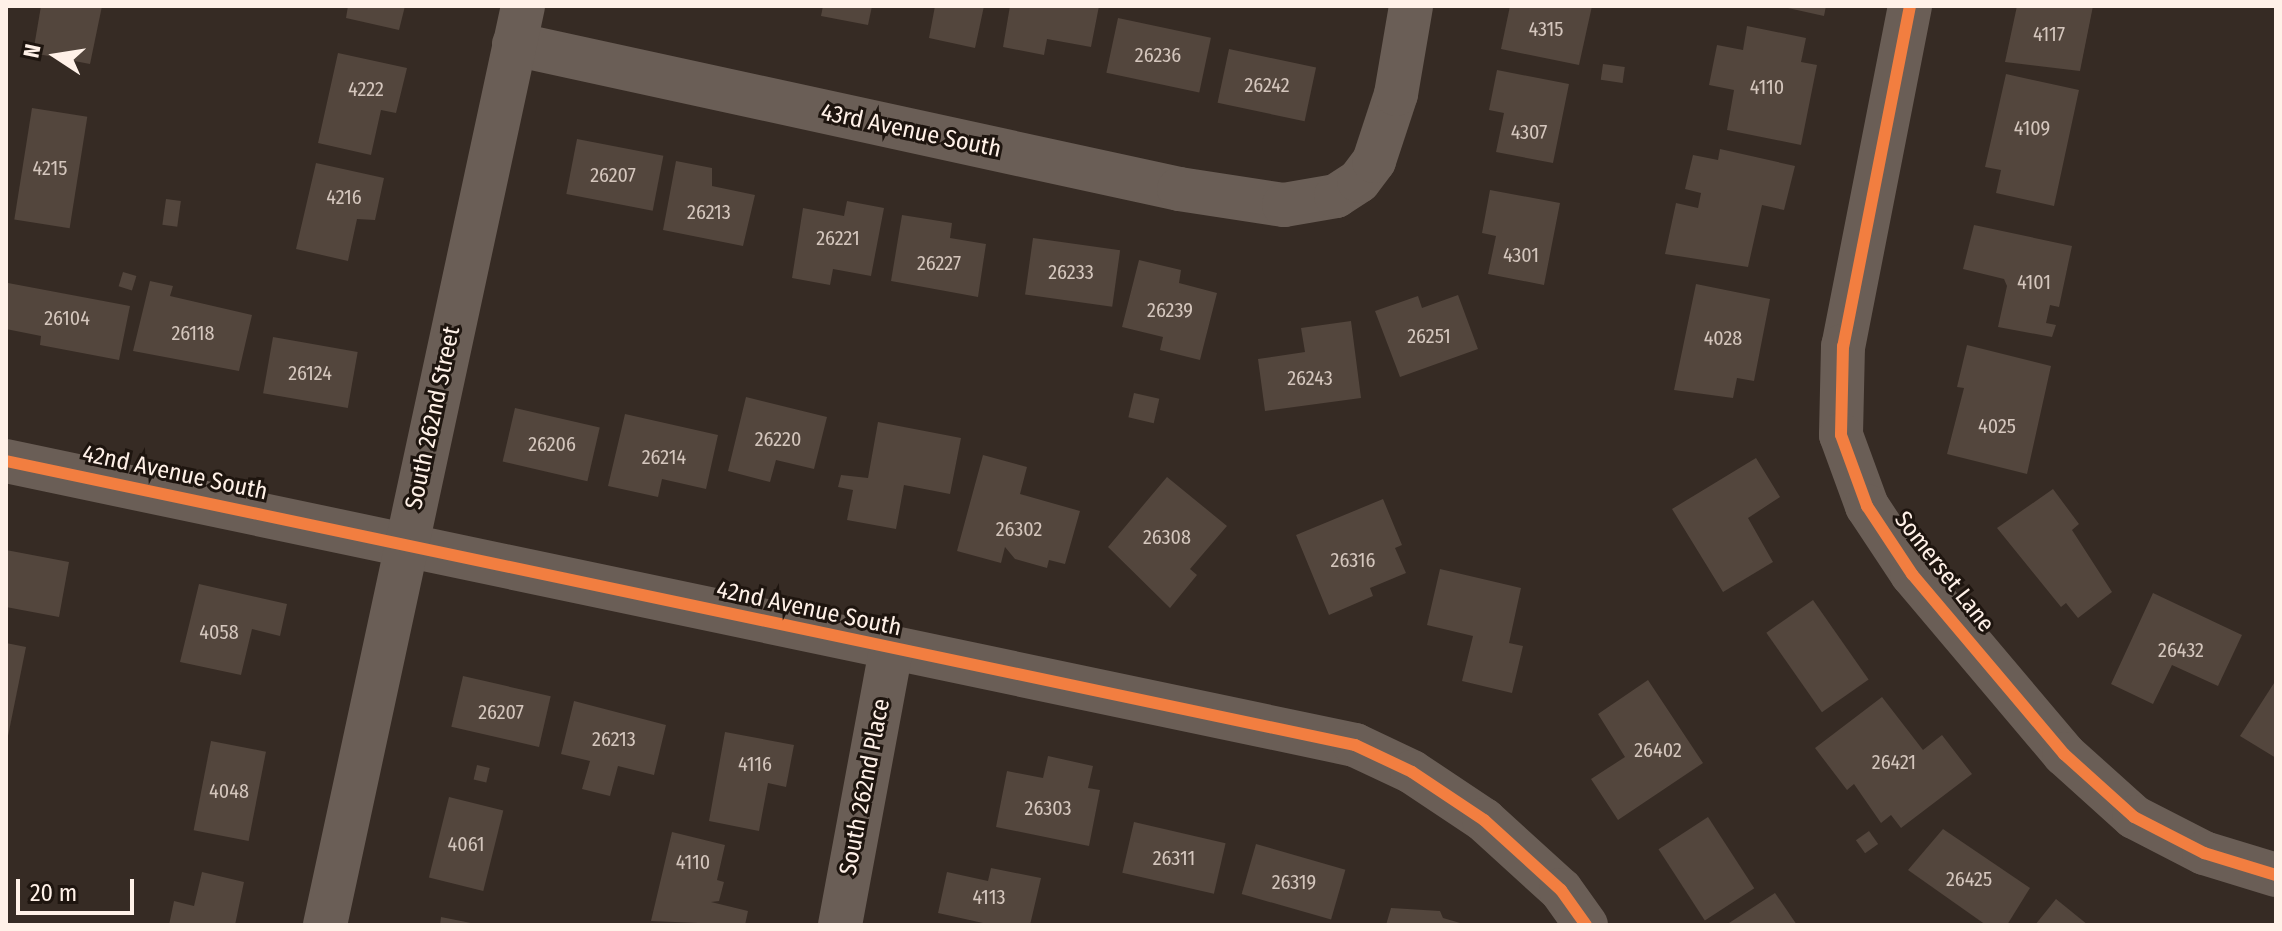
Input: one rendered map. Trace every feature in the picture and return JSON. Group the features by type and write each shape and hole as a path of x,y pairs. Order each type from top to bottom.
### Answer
{"street":[{"name":"43rd Avenue South","path":"518,25 1179,189 1253,203 1309,203 1336,196 1359,181 1374,161 1393,107 1411,6"},
{"name":"Somerset Lane","path":"1910,6 1843,346 1841,435 1867,506 1912,574 2054,742 2122,807 2204,853 2276,875"},
{"name":"South 262nd Street","path":"325,925 518,25"},
{"name":"42nd Avenue South","path":"6,461 891,650 1355,745 1412,772 1484,820 1561,890 1586,925"},
{"name":"South 262nd Place","path":"840,925 891,650"}],"building":[{"path":"41,6 102,6 90,64 33,53"},
{"path":"348,6 405,6 399,30 346,18"},
{"path":"823,6 872,6 868,25 821,16"},
{"path":"935,6 984,6 975,48 929,38"},
{"path":"1010,6 1099,6 1091,47 1047,39 1044,55 1003,47"},
{"path":"1510,6 1592,6 1579,65 1501,49"},
{"path":"1779,6 1826,6 1824,16"},
{"path":"2017,6 2093,6 2080,71 2005,62"},
{"path":"1118,18 1211,38 1199,93 1106,73"},
{"path":"1747,26 1806,38 1801,62 1817,65 1801,145 1727,130 1734,90 1709,85 1717,45 1743,50"},
{"path":"1229,49 1316,68 1305,121 1218,103"},
{"path":"338,53 407,68 396,113 381,110 371,155 318,143"},
{"path":"1603,64 1625,67 1623,83 1601,80"},
{"path":"1497,70 1569,84 1553,163 1496,152 1504,113 1489,110"},
{"path":"2006,74 2079,90 2054,206 1996,193 2001,170 1985,167"},
{"path":"32,108 87,117 70,228 14,220"},
{"path":"577,139 663,156 653,211 566,194"},
{"path":"1720,149 1795,166 1784,210 1762,205 1748,267 1665,254 1676,203 1698,208 1701,193 1685,189 1693,155 1718,160"},
{"path":"676,161 712,168 712,186 755,195 743,246 663,230"},
{"path":"316,163 384,178 375,220 357,219 348,261 296,249"},
{"path":"1490,190 1560,203 1544,285 1488,274 1496,236 1482,233"},
{"path":"166,199 181,201 177,227 162,225"},
{"path":"847,201 884,208 871,276 833,269 830,285 792,278 803,208 844,216"},
{"path":"902,215 952,223 950,238 986,244 978,297 891,281"},
{"path":"1974,225 2072,246 2059,307 2050,305 2046,323 2056,325 2052,337 1998,327 2007,286 2004,279 1963,269"},
{"path":"1033,238 1120,250 1112,307 1025,294"},
{"path":"1139,260 1181,270 1179,283 1217,293 1200,360 1160,350 1163,337 1122,327"},
{"path":"123,272 136,276 132,290 119,286"},
{"path":"150,281 173,286 170,296 252,315 239,371 133,351"},
{"path":"8,283 130,306 119,360 40,345 41,336 6,329"},
{"path":"1696,284 1770,299 1754,381 1737,378 1733,398 1674,390"},
{"path":"1458,295 1478,349 1400,377 1375,311 1418,296 1422,308"},
{"path":"1351,321 1361,398 1265,411 1258,359 1305,352 1301,328"},
{"path":"273,337 358,352 348,408 263,393"},
{"path":"1967,345 2051,366 2027,474 1947,454 1964,388 1957,387"},
{"path":"1134,393 1159,399 1154,423 1128,417"},
{"path":"746,397 827,417 814,469 776,460 770,482 728,471"},
{"path":"515,408 600,428 587,481 503,462"},
{"path":"625,414 718,435 706,489 662,479 658,497 608,486"},
{"path":"878,422 961,438 950,494 904,485 896,529 847,520 853,490 838,487 841,475 868,478"},
{"path":"983,455 1027,467 1020,494 1080,511 1065,564 1049,560 1047,568 1015,559 1005,547 1001,563 957,551"},
{"path":"1756,458 1780,497 1748,518 1773,562 1723,592 1672,509"},
{"path":"1167,477 1227,526 1190,569 1197,575 1170,608 1108,547"},
{"path":"2053,489 2079,524 2072,530 2112,592 2078,618 2066,603 2061,607 1997,528"},
{"path":"1383,499 1402,545 1395,548 1406,573 1370,588 1373,596 1329,615 1296,535"},
{"path":"6,550 69,562 59,617 6,607"},
{"path":"1440,569 1521,588 1509,643 1523,646 1512,693 1462,681 1473,636 1427,625"},
{"path":"199,584 287,604 280,636 252,629 241,675 180,662"},
{"path":"2153,593 2242,635 2218,686 2172,665 2153,704 2111,684"},
{"path":"1813,600 1869,679 1822,712 1766,633"},
{"path":"6,643 26,647 7,741 6,741"},
{"path":"463,676 551,696 539,747 451,727"},
{"path":"1648,680 1703,763 1618,820 1591,779 1625,757 1598,714"},
{"path":"2276,680 2276,758 2240,736"},
{"path":"1882,697 1923,750 1942,735 1972,774 1901,828 1891,815 1881,823 1854,784 1847,790 1815,748"},
{"path":"574,701 666,725 654,775 618,766 610,796 582,789 590,761 561,754"},
{"path":"725,732 794,745 786,787 768,783 759,831 709,821"},
{"path":"211,741 266,752 249,841 194,830"},
{"path":"1048,756 1093,766 1088,788 1100,790 1089,846 996,827 1007,771 1043,778"},
{"path":"477,765 490,768 486,783 474,780"},
{"path":"449,797 503,811 483,891 429,878"},
{"path":"1708,817 1754,888 1705,920 1659,849"},
{"path":"1134,822 1226,843 1214,894 1122,873"},
{"path":"1943,829 2030,888 2007,925 1986,925 1908,870"},
{"path":"1869,831 1878,844 1865,853 1856,840"},
{"path":"672,832 725,845 717,880 724,882 719,901 711,902 748,911 745,925 651,921"},
{"path":"1256,844 1345,870 1331,920 1242,894"},
{"path":"991,868 1041,878 1030,925 992,925 938,913 947,872 988,881"},
{"path":"202,872 244,882 235,925 169,925 174,901 194,906"},
{"path":"1775,893 1797,925 1726,925"},
{"path":"2056,899 2088,925 2035,925"},
{"path":"1391,908 1440,911 1443,918 1467,925 1386,925"},
{"path":"441,917 476,924 476,925 440,925"}],"cycle path":[{"path":"1910,6 1843,346 1841,435 1867,506 1912,574 2064,754 2134,817 2204,853 2276,875"},
{"path":"6,461 1355,745 1412,772 1484,820 1561,890 1586,925"}]}
